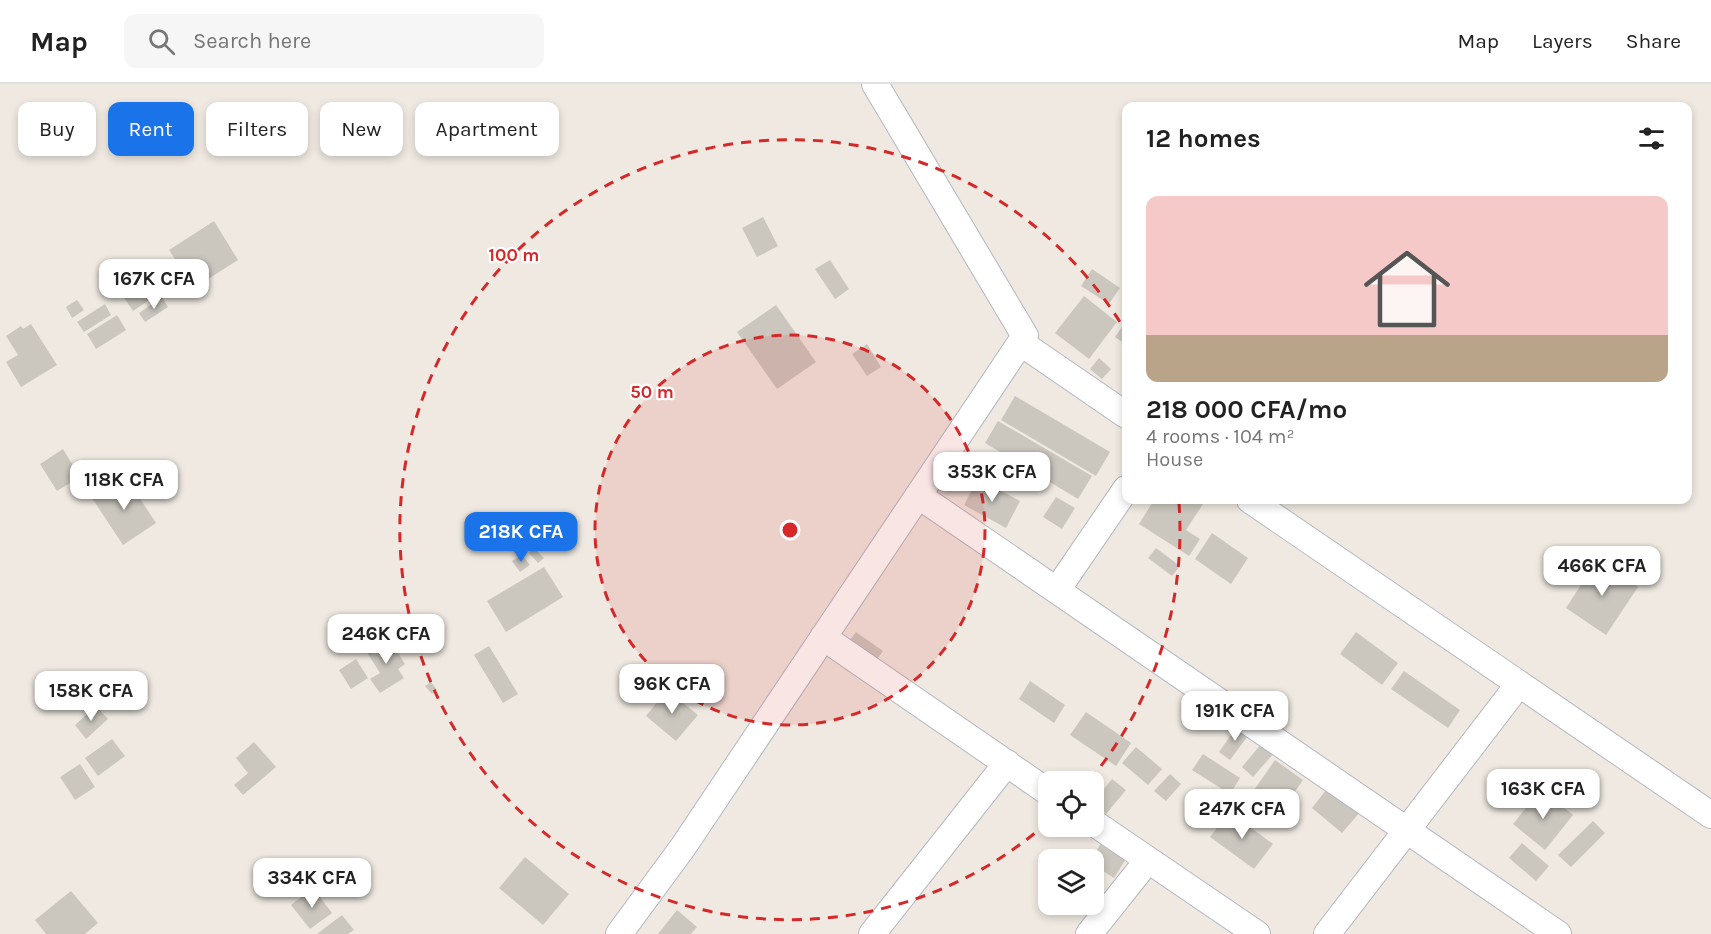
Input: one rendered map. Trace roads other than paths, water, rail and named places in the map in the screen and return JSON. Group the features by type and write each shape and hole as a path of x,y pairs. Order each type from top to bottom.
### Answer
{"street":[{"path":"619,934 683,847 1025,336 875,84"},
{"path":"1021,343 1122,412"},
{"path":"1056,591 1122,495"},
{"path":"919,496 1558,934"},
{"path":"1256,504 1711,815"},
{"path":"823,637 1038,785"},
{"path":"1327,934 1519,684"},
{"path":"872,934 1007,763"},
{"path":"1104,830 1257,934"},
{"path":"1089,934 1148,860"}]}
